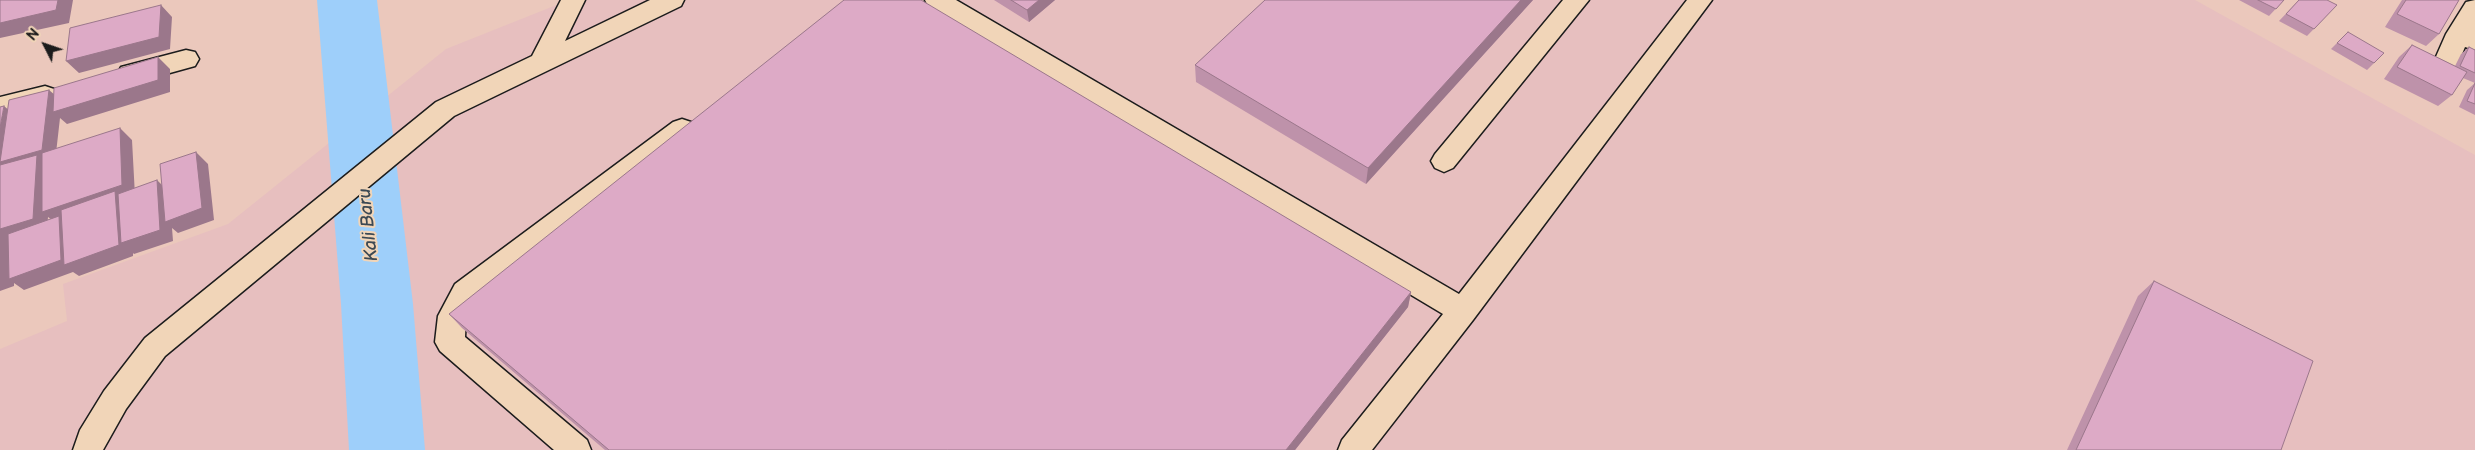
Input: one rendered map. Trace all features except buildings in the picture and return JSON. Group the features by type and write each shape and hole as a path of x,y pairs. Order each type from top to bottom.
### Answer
{"street":[{"path":"540,63 573,0"},
{"path":"88,450 91,440 115,400 155,347 445,109 672,0"},
{"path":"937,0 1463,311"},
{"path":"1444,161 1577,0"},
{"path":"1353,450 1463,311 1700,0"},
{"path":"2444,68 2467,37 2475,8"},
{"path":"112,78 186,59"},
{"path":"0,107 65,91"},
{"path":"576,450 450,342 452,316 465,293 703,114"}],"shaded area":[{"path":"569,0 2195,0 2475,155 2475,450 0,450 0,349 67,321 63,284 228,224 446,49"}],"waterway":[{"name":"Kali Baru","path":"347,0 377,304 387,450"}]}
